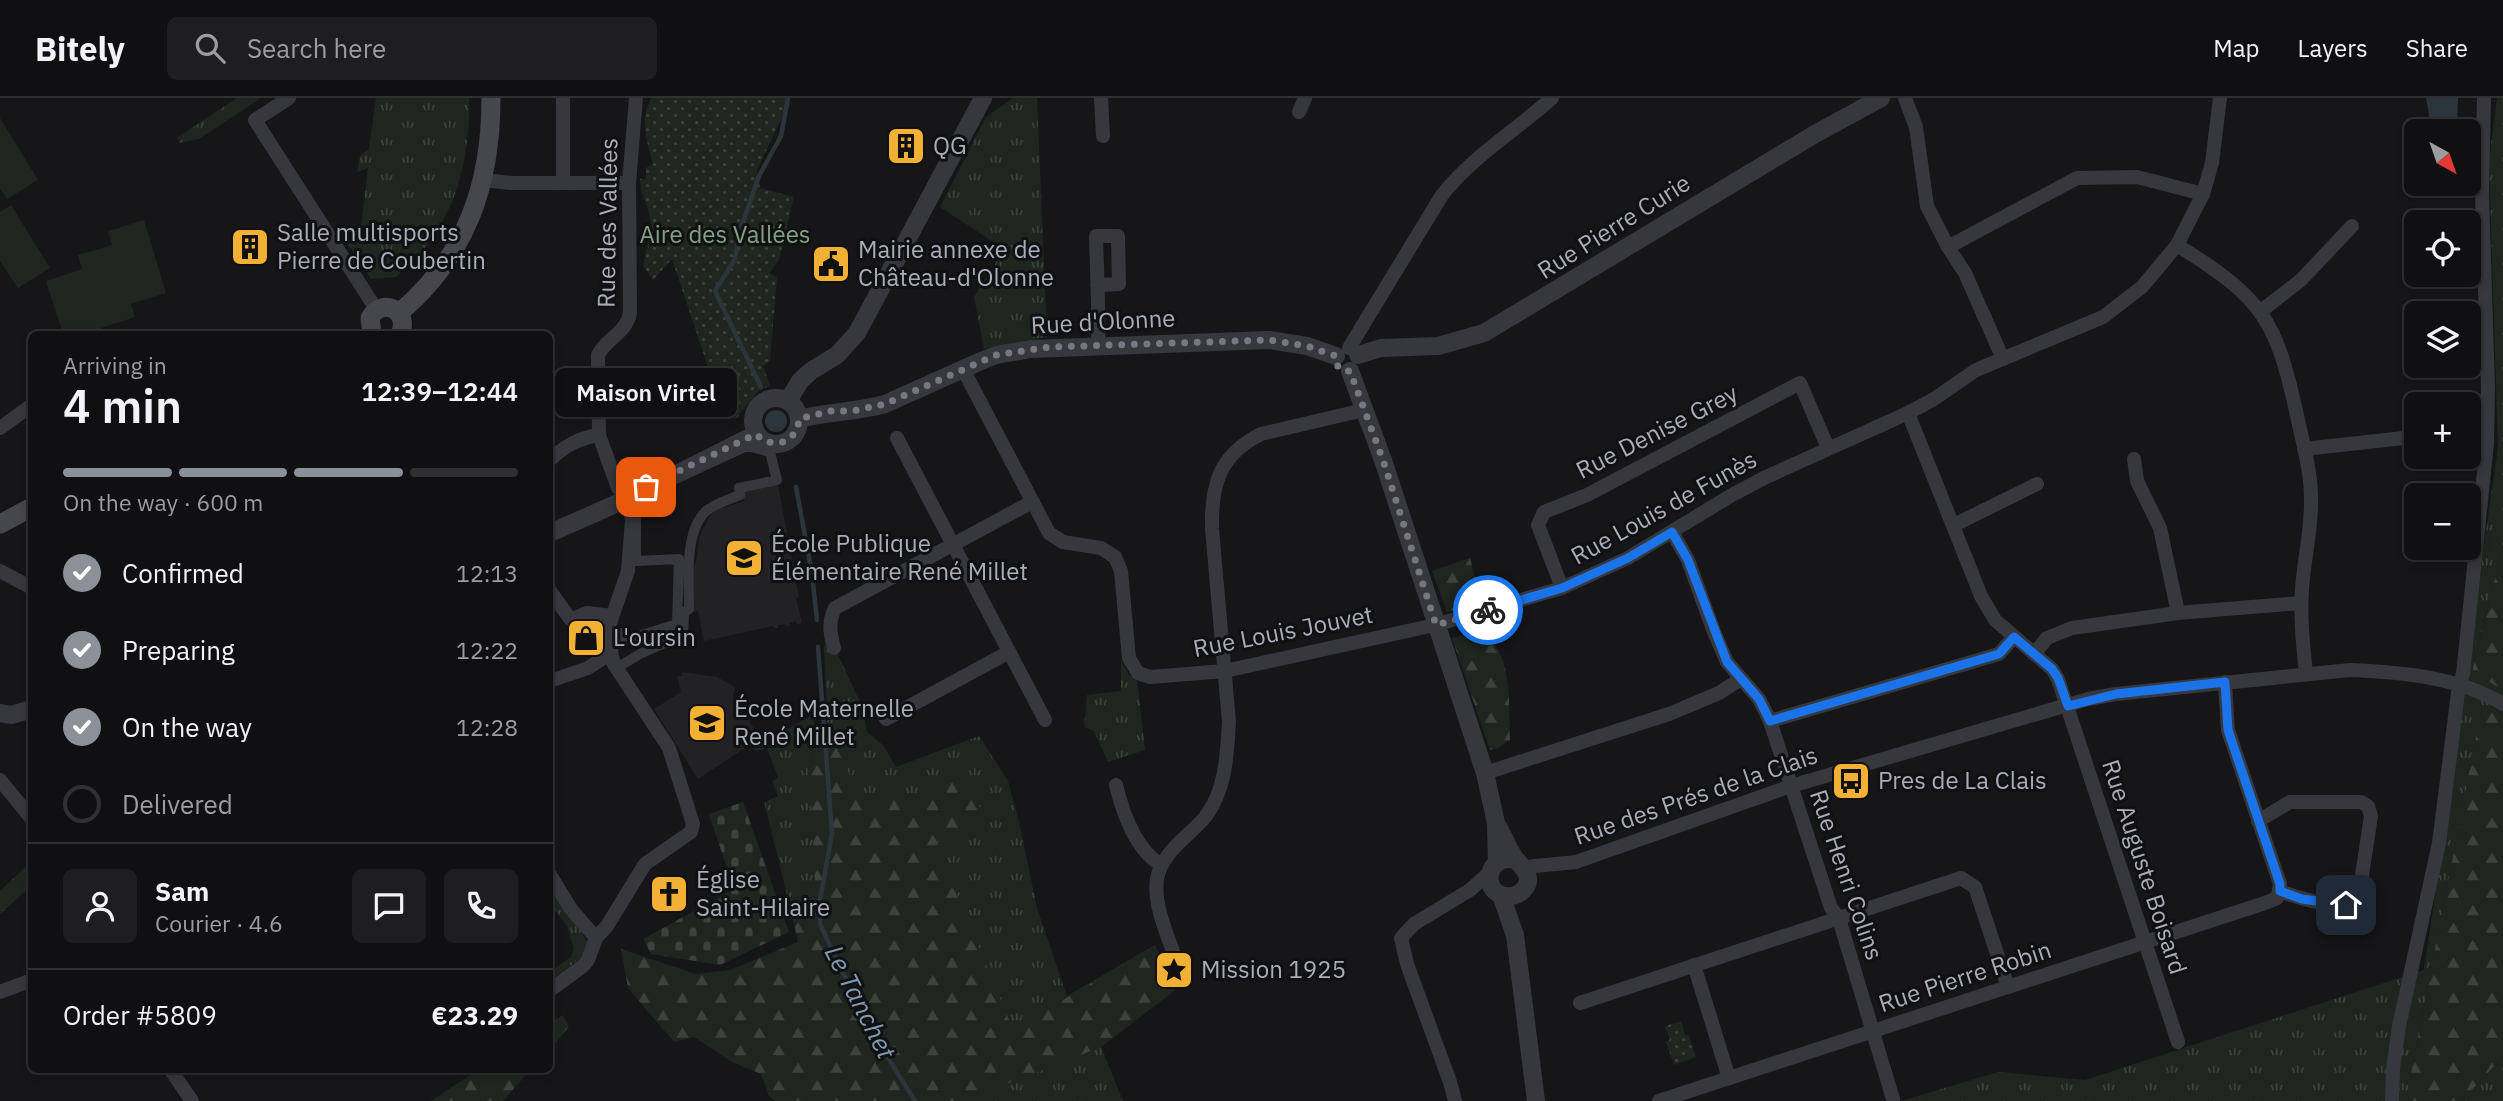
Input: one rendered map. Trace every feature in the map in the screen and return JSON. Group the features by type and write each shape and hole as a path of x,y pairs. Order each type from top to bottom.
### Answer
{"main road":[{"path":"399,313 427,286 455,248 471,216 484,180 490,144 491,98"},
{"path":"370,331 370,318 376,309 386,306 399,313 403,323 401,331"},
{"path":"0,509 28,497"},
{"path":"0,524 28,509"}],"street":[{"path":"289,98 256,120 376,309"},
{"path":"563,98 563,183"},
{"name":"Rue des Vallées","path":"627,499 618,488 599,435 598,355 600,350 624,329 630,313 629,183 636,98"},
{"path":"788,401 800,381 836,355 857,332 982,98"},
{"path":"1101,98 1103,136"},
{"path":"1515,935 1522,876 1496,822 1485,774 1442,638 1348,358 1442,195 1455,178 1552,98"},
{"name":"Rue Pierre Curie","path":"1348,358 1381,348 1438,346 1484,333 1815,134 1881,98"},
{"path":"1905,98 1916,127 1927,206 1972,288 2003,359"},
{"name":"Rue Louis de Funès","path":"1436,625 1562,588 1628,558 1731,495 1908,413 1976,370 2103,317 2142,287 2177,245 2203,194 2212,163 2220,98"},
{"path":"2392,1101 2399,1026 2439,843 2459,685 2463,674 2487,443 2488,388 2482,194 2484,98"},
{"path":"1948,247 2077,178 2137,177 2203,194"},
{"path":"484,180 500,183 629,183"},
{"path":"2261,311 2301,280 2352,226"},
{"path":"2177,245 2228,278 2261,311 2279,346 2304,449 2311,502 2301,603 2306,674"},
{"path":"1097,285 1098,346"},
{"name":"Rue d'Olonne","path":"799,419 831,411 852,411 885,404 996,355 1049,347 1269,340 1307,346 1348,358"},
{"name":"Rue Louis Jouvet","path":"963,369 1049,533 1055,538 1101,548 1115,557 1121,572 1129,658 1138,673 1150,677 1225,671 1436,625"},
{"name":"Rue Denise Grey","path":"1562,588 1538,525 1544,512 1587,495 1800,383 1828,448"},
{"path":"773,398 788,401 799,419 795,433 783,442 768,443 756,434 753,419 759,405 773,398"},
{"path":"0,428 28,408"},
{"path":"1177,963 1157,891 1161,865 1206,816 1220,788 1225,769 1229,722 1212,504 1215,486 1232,454 1261,434 1364,410"},
{"name":"Rue Auguste Boisard","path":"1908,413 1981,596 1995,620 2052,669 2058,678 2178,1042"},
{"path":"553,532 627,499 756,434"},
{"path":"553,457 567,445 599,435"},
{"path":"897,438 1045,720"},
{"path":"2304,449 2404,438"},
{"path":"747,446 770,452 778,480 739,488 740,495 706,511 696,526 689,560 689,609 684,612 683,635 640,653 618,667 613,651 612,639 615,634 621,632 623,641 677,624 679,559 636,561 636,514 642,497 747,446"},
{"path":"2134,459 2137,481 2160,528 2178,613"},
{"path":"1954,525 2037,484"},
{"path":"553,988 588,960 596,938 607,926 645,864 691,832 693,824 669,748 608,655 612,616 628,571 632,520 627,499"},
{"path":"834,648 830,621 835,608 1032,502"},
{"name":"Rue Henri Colins","path":"1672,532 1688,560 1727,662 1759,699 1770,721 1831,908 1839,918 1893,1099"},
{"path":"0,571 28,586"},
{"path":"553,595 571,620 587,613 612,616"},
{"path":"2034,654 2048,638 2072,628 2178,613 2301,603"},
{"path":"1770,721 1999,654 2014,637"},
{"path":"886,719 1009,652"},
{"path":"553,680 588,668 608,655"},
{"name":"Rue des Prés de la Clais","path":"1522,876 1606,853 1791,786 2116,694 2350,670 2379,671 2459,685 2503,704"},
{"path":"1485,774 1669,714 1719,693 1741,679"},
{"path":"2225,682 2228,730 2258,821 2280,884 2280,891 2313,901 2346,905 2354,902 2359,895 2371,816 2368,806 2361,802 2290,802 2258,821"},
{"path":"0,713 11,715 28,710"},
{"path":"1,784 28,814"},
{"path":"1115,785 1140,847 1148,857 1161,865"},
{"path":"1496,822 1495,879 1515,935 1536,1101"},
{"path":"1455,1101 1407,964 1401,938 1414,924 1470,890 1495,879 1507,858 1522,876"},
{"path":"1495,879 1510,897 1522,876"},
{"path":"1580,1003 1961,878 1975,887 2008,987"},
{"path":"553,880 571,909 596,938"},
{"name":"Rue Pierre Robin","path":"1659,1101 2268,902 2277,898 2280,891"},
{"path":"1693,965 1729,1078"},
{"path":"0,992 28,982"},
{"path":"173,1073 192,1101"}],"shaded area":[{"path":"2426,98 2458,98 2457,119 2430,119"},
{"path":"772,410 780,410 787,417 787,425 780,432 772,432 765,425 765,417"},
{"name":"École Publique Élémentaire René Millet","path":"777,480 802,623 797,624 796,621 789,623 790,626 778,625 778,628 773,626 704,641 698,611 691,612 691,574 700,536 709,517 716,510 744,501 741,487"},
{"name":"École Maternelle René Millet","path":"682,672 717,677 735,687 733,696 760,738 698,779 654,709 681,692 677,676 682,676"}],"green space":[{"path":"237,98 261,98 199,139 179,143 178,137"},
{"path":"376,98 469,98 469,118 461,176 438,230 396,277 371,279 348,244 360,235 368,168 357,172 360,156 369,149"},
{"name":"Aire des Vallées","path":"651,98 791,98 757,170 760,188 794,197 779,260 769,273 777,277 770,361 763,366 770,386 758,391 736,419 725,416 672,259 653,280 643,265 651,224 640,179 646,179 646,168 653,164 645,122"},
{"path":"1013,98 1037,98 1047,337 984,349 974,297 1000,256 1001,247 940,207 986,117"},
{"path":"2497,98 2503,98 2503,545 2472,671 2503,690 2503,715 2490,705 2481,712 2408,1089 2408,1101 1901,1101 1998,1072 2085,1080 2424,970 2498,447 2489,161"},
{"path":"0,118 38,180 7,199 0,189"},
{"path":"11,205 50,268 18,288 0,261 0,212"},
{"path":"144,220 166,293 131,304 135,317 101,328 102,331 62,331 46,281 82,269 78,255 112,245 108,231"},
{"path":"2503,545 2503,690 2472,672"},
{"path":"1470,558 1481,603 1447,612 1432,571"},
{"path":"1467,634 1483,643 1492,641 1506,674 1510,740 1490,750 1452,638"},
{"path":"824,644 838,655 862,706 867,732 883,745 896,767 979,736 1008,781 1037,908 1067,996 1155,945 1175,990 1101,1047 1123,1101 880,1101 794,903 790,907 764,802 778,796 772,781 778,778 767,748 755,751 754,747 813,715 815,727 810,777 837,749 828,740"},
{"path":"1121,660 1129,675 1137,679 1145,750 1108,762 1094,731 1084,727 1087,695 1121,691"},
{"path":"2489,705 2503,715 2503,1057 2461,1101 2408,1101 2408,1089 2481,711"},
{"path":"815,727 837,749 864,805 918,794 949,770 979,805 985,820 957,829 936,842 1013,1030 1155,945 1175,990 1101,1047 989,1091 973,1101 775,1101 769,1096 761,1074 732,1062 694,1037 674,1042 628,988 621,949 696,974 730,970 798,942 790,907 815,886 810,777"},
{"path":"743,802 789,932 720,965 651,954 643,939 734,889 709,814"},
{"path":"28,865 28,889 0,914 0,891"},
{"path":"553,888 589,944 582,957 553,979 553,970 571,957 574,949 567,926 553,907"},
{"path":"563,1015 569,1027 553,1046 553,1021"},
{"path":"1681,1021 1696,1057 1674,1065 1666,1042 1670,1040 1665,1026"},
{"path":"2503,1057 2503,1101 2461,1101"},
{"path":"473,1073 528,1073 503,1101 431,1101"}],"waterway":[{"name":"Le Tanchet","path":"761,387 715,291 735,259 740,231 759,176 781,136 788,98"},
{"name":"Le Tanchet","path":"796,487 812,574 817,620"},
{"name":"Le Tanchet","path":"818,647 832,833 820,900 820,924 854,996 871,1020 877,1040 915,1101"}],"way so far":[{"path":"646,487 756,434 768,443 783,442 795,433 799,419 831,411 868,409 885,404 971,365 1013,351 1049,347 1232,341 1291,342 1336,356 1338,367 1350,371 1384,463 1436,625 1488,610"}],"place":[{"name":"QG","path":"906,146"},
{"name":"Salle multisports Pierre de Coubertin","path":"250,247"},
{"name":"Mairie annexe de Château-d'Olonne","path":"831,264"},
{"name":"Maison Virtel","path":"646,487"},
{"name":"École Publique Élémentaire René Millet","path":"744,558"},
{"name":"L'oursin","path":"586,638"},
{"name":"École Maternelle René Millet","path":"707,723"},
{"name":"Pres de La Clais","path":"1851,781"},
{"name":"Église Saint-Hilaire","path":"669,894"},
{"name":"Mission 1925","path":"1174,970"}],"route":[{"path":"1488,610 1562,588 1598,573 1672,532 1688,560 1727,662 1759,699 1770,721 1999,654 2014,637 2052,669 2068,706 2116,694 2225,682 2228,730 2280,884 2280,891 2302,899 2346,905"}]}
